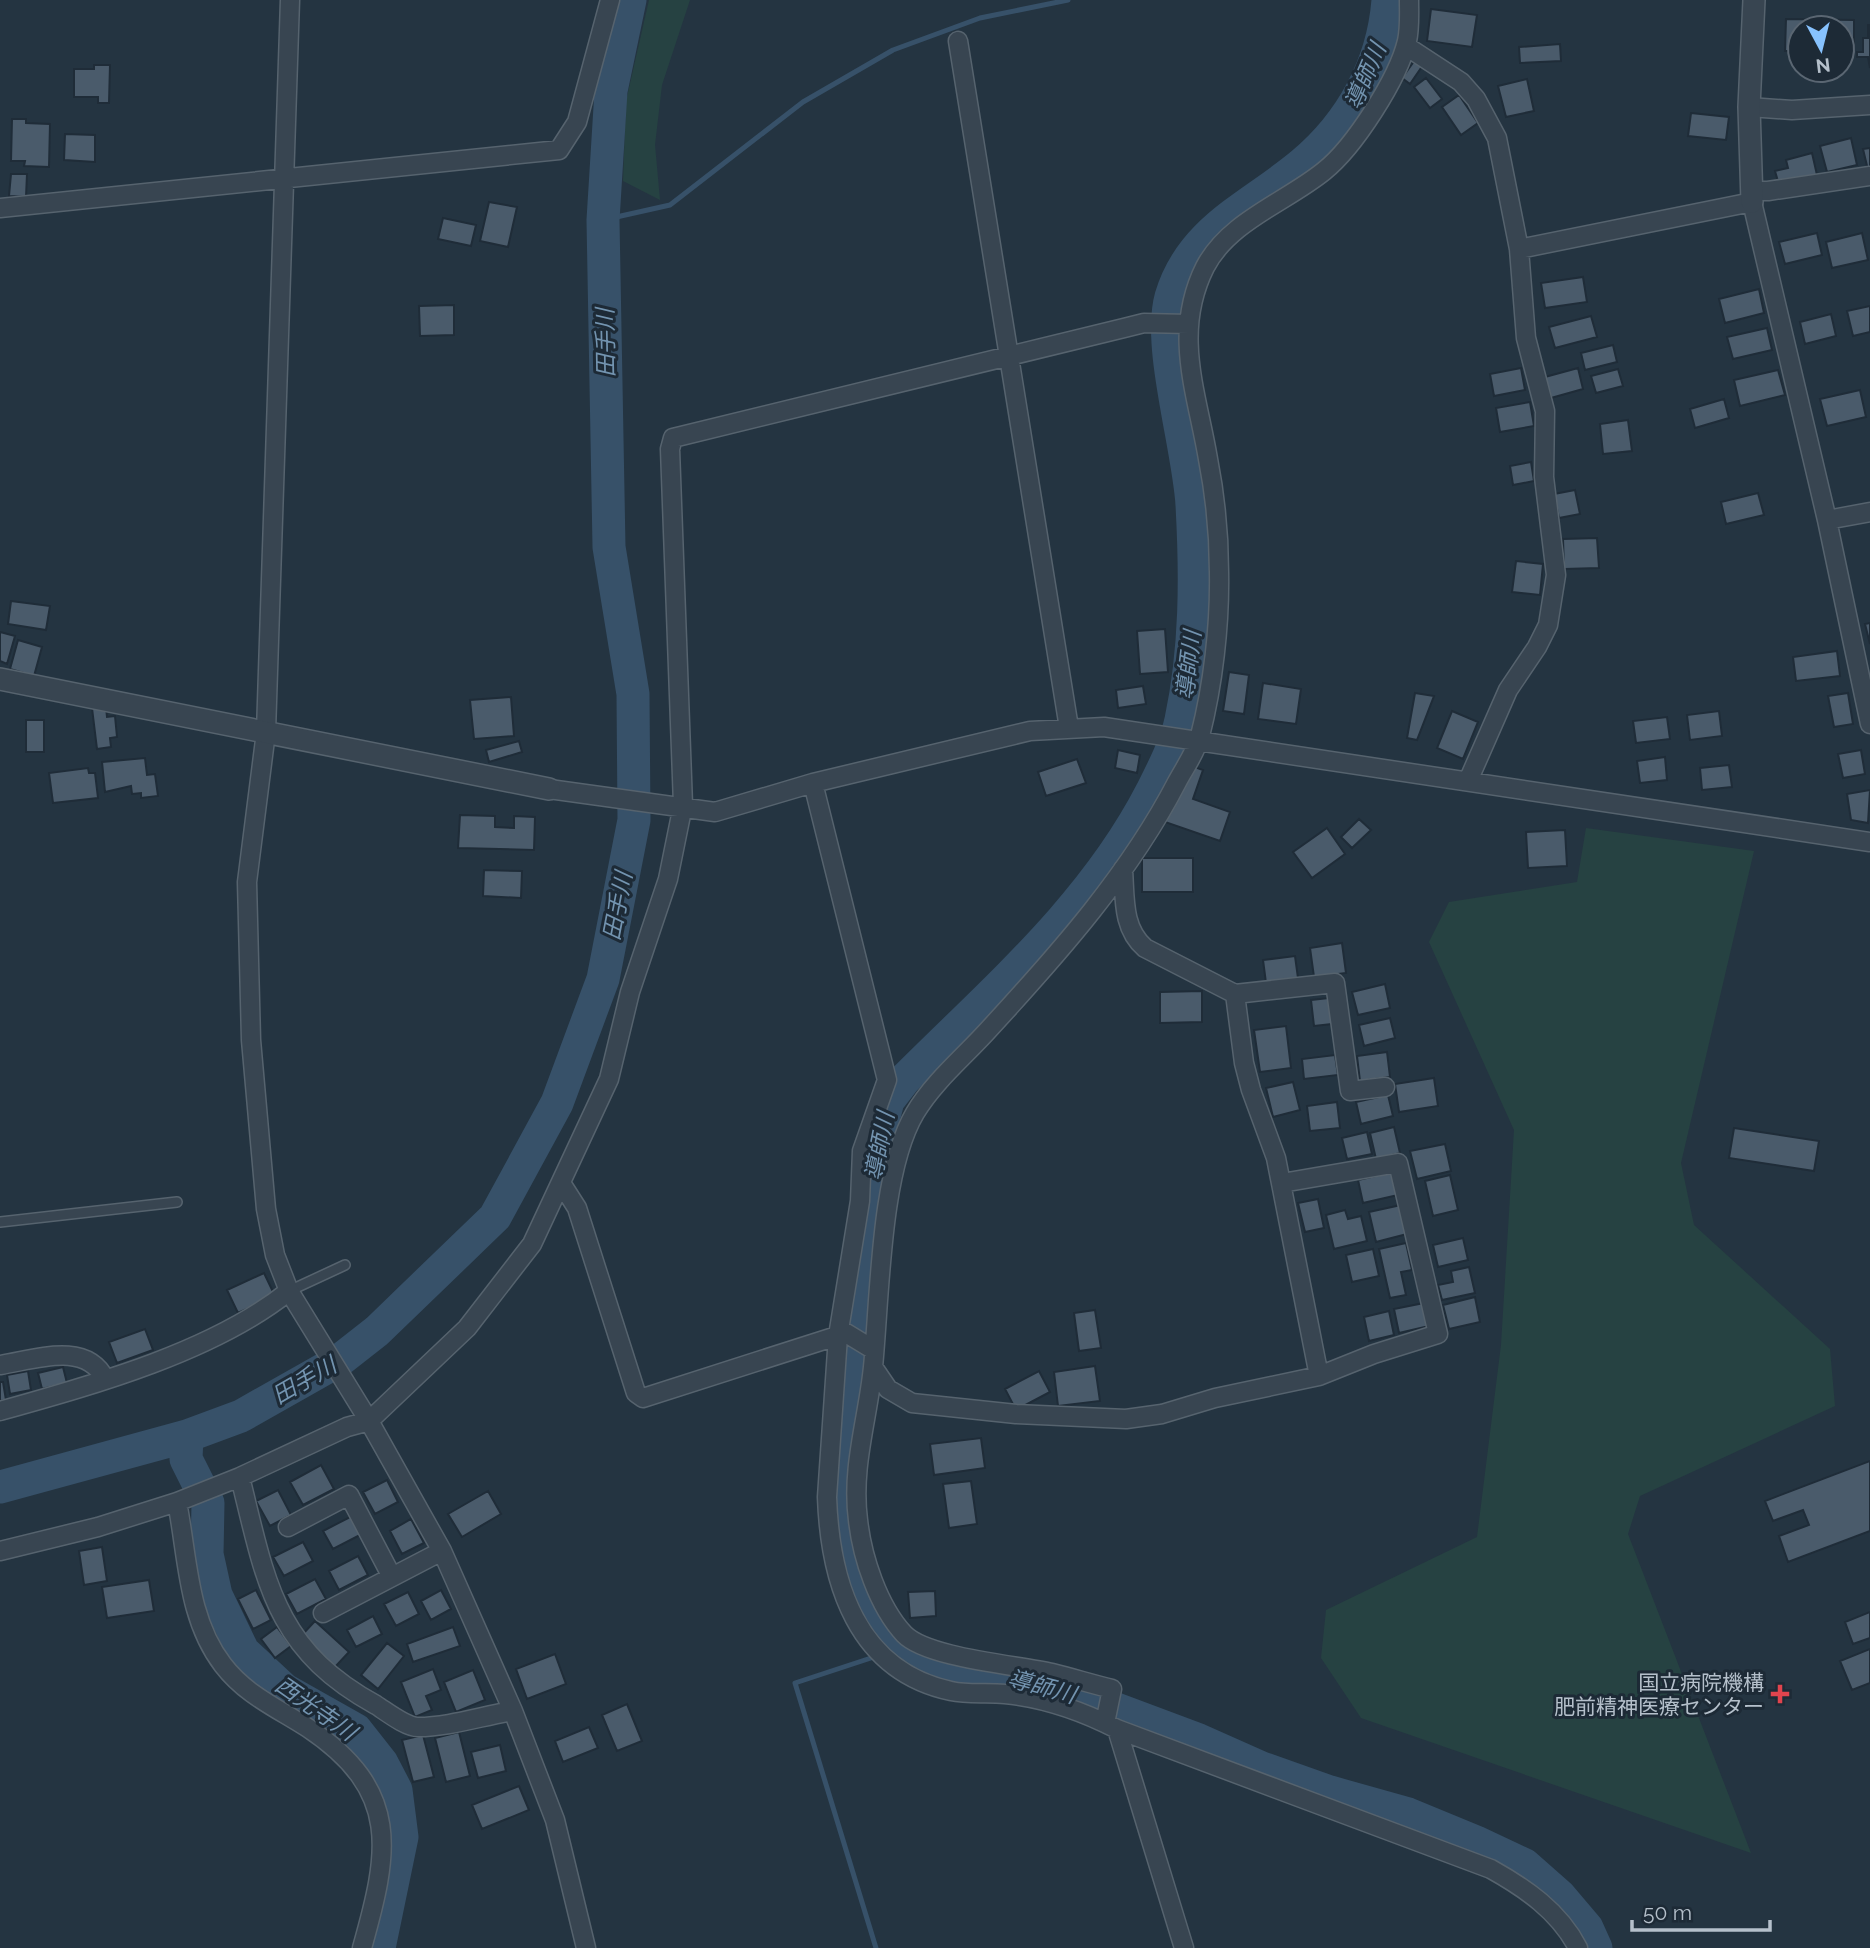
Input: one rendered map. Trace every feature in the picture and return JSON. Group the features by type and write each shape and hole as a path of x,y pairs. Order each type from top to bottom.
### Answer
{"street":[{"path":"290,0 267,732 247,882 251,1040 266,1209 275,1255 293,1295 366,1416 442,1551 513,1711 555,1820 586,1948"},
{"path":"0,208 559,150 577,122 610,0"},
{"path":"1184,1948 1111,1726 1112,1689 1058,1674 956,1656 922,1646 905,1636 873,1578 857,1516 857,1459 874,1359 894,1178 914,1114 937,1084 1028,986 1123,869 1169,798 1199,740 1213,660 1219,571 1209,461 1188,371 1189,324 1205,267 1223,243 1242,225 1328,168 1376,105 1406,46 1409,0"},
{"path":"1754,0 1749,107 1752,196 1827,520 1870,724"},
{"path":"958,41 1069,728"},
{"path":"1406,46 1461,82 1488,118 1497,138 1519,249 1526,338 1545,411 1544,477 1556,575 1548,625 1537,647 1508,690 1468,781"},
{"path":"1749,107 1792,110 1870,105"},
{"path":"1519,249 1768,191 1870,176"},
{"path":"0,1551 98,1527 177,1502 240,1478 347,1427 366,1416 467,1328 532,1244 609,1079 631,992 668,879 683,805 670,449 673,438 1144,323 1189,324"},
{"path":"1827,520 1870,512"},
{"path":"0,680 549,789 683,805 715,812 813,783 1030,731 1104,727 1870,842"},
{"path":"813,783 887,1080 862,1151 860,1201 829,1443 828,1521 839,1582 851,1611 874,1648 888,1664 920,1684 955,1692 1027,1697 1060,1705 1491,1869 1523,1887 1546,1906 1578,1948"},
{"path":"1123,869 1127,923 1133,938 1145,948 1236,994 1335,983 1350,1091 1385,1087"},
{"path":"1236,994 1248,1081 1282,1183 1319,1376"},
{"path":"842,1334 874,1359 888,1389 912,1403 1016,1414 1113,1419 1162,1414 1215,1398 1319,1376 1374,1354 1438,1334 1398,1163 1282,1183"},
{"path":"561,1184 577,1208 636,1393 643,1398 842,1334"},
{"path":"0,1411 105,1379 224,1332 293,1295"},
{"path":"0,1365 73,1355 88,1359 99,1367 105,1379"},
{"path":"240,1478 259,1553 281,1617 301,1648 349,1691 415,1727 513,1711"},
{"path":"288,1527 349,1495 392,1577"},
{"path":"177,1502 191,1595 222,1663 258,1699 306,1727 345,1756 360,1773 371,1795 380,1820 383,1870 362,1948"},
{"path":"323,1614 442,1551"}],"lane":[{"path":"0,1222 177,1202"},
{"path":"293,1295 345,1265"}],"green space":[{"path":"649,0 690,0 662,85 655,145 660,200 623,181 626,101"},
{"path":"1586,828 1754,851 1681,1163 1694,1225 1830,1349 1835,1406 1640,1496 1628,1534 1751,1853 1361,1718 1321,1658 1326,1610 1477,1537 1501,1345 1514,1130 1429,942 1449,902 1577,882"}],"building":[{"path":"1431,9 1477,15 1472,47 1427,41"},
{"path":"1868,25 1870,68 1868,57 1857,57 1857,52 1863,52 1863,38 1868,38"},
{"path":"1560,44 1561,61 1520,63 1519,47"},
{"path":"1415,60 1423,65 1410,84 1402,78"},
{"path":"94,65 110,65 109,103 98,103 98,97 74,97 74,69 94,69"},
{"path":"1426,78 1442,99 1430,108 1414,87"},
{"path":"1527,79 1534,111 1506,117 1498,86"},
{"path":"1459,95 1478,123 1461,135 1442,107"},
{"path":"1691,113 1729,117 1726,140 1688,136"},
{"path":"12,119 26,119 26,123 50,124 49,167 24,166 25,161 11,161"},
{"path":"65,134 95,135 95,162 64,160"},
{"path":"1851,138 1857,165 1827,172 1820,146"},
{"path":"1870,148 1870,169 1868,170 1863,149"},
{"path":"1812,153 1817,175 1779,185 1775,171 1788,168 1786,160"},
{"path":"11,174 27,174 26,197 9,196"},
{"path":"489,202 517,207 508,247 480,241"},
{"path":"443,218 476,225 471,246 438,239"},
{"path":"1817,233 1822,255 1785,264 1779,242"},
{"path":"1862,233 1868,260 1832,268 1826,242"},
{"path":"1583,277 1587,302 1545,308 1541,283"},
{"path":"1759,289 1764,313 1725,323 1719,299"},
{"path":"454,305 454,335 420,336 419,306"},
{"path":"1870,306 1870,332 1853,336 1847,311"},
{"path":"1831,314 1836,336 1805,344 1800,322"},
{"path":"1591,316 1597,337 1555,348 1549,327"},
{"path":"1767,328 1772,350 1733,359 1727,337"},
{"path":"1613,345 1617,362 1585,370 1581,353"},
{"path":"1521,368 1525,390 1494,396 1490,374"},
{"path":"1578,368 1583,389 1551,398 1545,377"},
{"path":"1618,369 1623,386 1596,393 1591,376"},
{"path":"1778,370 1785,395 1740,406 1734,380"},
{"path":"1860,390 1866,417 1827,426 1820,399"},
{"path":"1724,399 1729,418 1695,428 1690,409"},
{"path":"1530,402 1534,426 1500,432 1496,408"},
{"path":"1628,420 1632,451 1603,454 1600,424"},
{"path":"1531,462 1534,481 1513,485 1510,466"},
{"path":"1575,490 1580,514 1559,518 1554,494"},
{"path":"1758,493 1764,515 1726,524 1721,502"},
{"path":"1597,538 1599,568 1564,569 1563,539"},
{"path":"1516,561 1543,564 1540,595 1512,592"},
{"path":"11,601 50,606 46,630 8,624"},
{"path":"1870,623 1870,644 1865,624"},
{"path":"1165,629 1168,672 1140,674 1137,631"},
{"path":"0,632 15,636 7,664 0,661"},
{"path":"18,640 42,647 34,676 10,669"},
{"path":"1837,651 1840,676 1796,681 1793,657"},
{"path":"1229,672 1249,675 1244,714 1223,711"},
{"path":"1263,683 1301,689 1296,724 1258,719"},
{"path":"1143,686 1146,704 1118,708 1116,690"},
{"path":"1415,693 1434,696 1417,740 1407,738"},
{"path":"1848,693 1853,724 1834,727 1828,696"},
{"path":"511,697 514,736 474,739 470,700"},
{"path":"106,707 107,717 115,716 117,737 110,738 111,747 97,749 92,708"},
{"path":"1452,711 1478,722 1463,759 1437,748"},
{"path":"1719,711 1722,736 1690,740 1687,715"},
{"path":"1667,717 1670,739 1636,743 1633,721"},
{"path":"26,720 44,720 44,752 26,752"},
{"path":"519,741 522,752 489,762 486,750"},
{"path":"1118,750 1140,755 1137,773 1115,768"},
{"path":"1861,750 1865,774 1843,778 1838,754"},
{"path":"1665,757 1667,780 1640,783 1637,761"},
{"path":"145,758 147,775 155,774 158,796 141,798 141,793 132,794 131,786 105,792 102,762"},
{"path":"1077,759 1086,783 1046,796 1038,772"},
{"path":"1729,765 1732,787 1702,790 1700,768"},
{"path":"1192,766 1203,770 1193,799 1230,812 1220,841 1165,822"},
{"path":"88,768 89,773 95,773 98,798 53,803 49,773"},
{"path":"1870,790 1868,823 1851,820 1847,794"},
{"path":"460,815 495,816 495,827 514,828 514,816 535,817 534,850 458,848"},
{"path":"1359,819 1371,830 1352,848 1341,837"},
{"path":"1327,828 1345,854 1312,878 1293,852"},
{"path":"1565,830 1567,866 1528,868 1526,832"},
{"path":"1142,858 1193,858 1193,892 1142,892"},
{"path":"484,870 522,871 521,898 483,896"},
{"path":"1342,943 1346,973 1314,977 1310,948"},
{"path":"1295,956 1298,978 1266,983 1263,960"},
{"path":"1385,984 1390,1008 1358,1015 1352,992"},
{"path":"1202,991 1202,1022 1160,1023 1160,992"},
{"path":"1329,998 1332,1024 1314,1026 1311,1000"},
{"path":"1390,1018 1395,1038 1364,1046 1359,1025"},
{"path":"1286,1026 1291,1068 1260,1072 1254,1030"},
{"path":"1387,1052 1390,1077 1360,1081 1357,1056"},
{"path":"1335,1055 1338,1075 1304,1079 1302,1059"},
{"path":"1434,1078 1438,1106 1399,1112 1395,1084"},
{"path":"1293,1082 1300,1110 1273,1117 1266,1088"},
{"path":"1388,1095 1393,1116 1361,1124 1356,1102"},
{"path":"1337,1102 1340,1128 1310,1131 1307,1106"},
{"path":"1394,1127 1400,1153 1376,1159 1370,1133"},
{"path":"1734,1128 1819,1141 1814,1171 1729,1158"},
{"path":"1367,1132 1372,1154 1347,1159 1342,1138"},
{"path":"1445,1144 1451,1171 1417,1179 1410,1151"},
{"path":"1393,1172 1398,1195 1363,1203 1358,1180"},
{"path":"1450,1175 1458,1210 1433,1216 1425,1181"},
{"path":"1318,1199 1324,1228 1305,1232 1298,1203"},
{"path":"1401,1205 1407,1234 1376,1242 1369,1212"},
{"path":"1345,1210 1348,1219 1361,1216 1367,1241 1334,1249 1326,1215"},
{"path":"1463,1238 1468,1260 1438,1267 1433,1245"},
{"path":"1406,1243 1412,1270 1401,1272 1406,1295 1390,1298 1379,1249"},
{"path":"1373,1249 1379,1276 1352,1282 1346,1255"},
{"path":"1469,1267 1475,1293 1442,1300 1438,1285 1453,1282 1451,1271"},
{"path":"264,1273 275,1296 238,1313 227,1290"},
{"path":"1475,1297 1480,1322 1449,1329 1443,1305"},
{"path":"1424,1303 1429,1326 1399,1333 1394,1309"},
{"path":"1095,1310 1101,1348 1079,1351 1074,1313"},
{"path":"1389,1311 1394,1335 1369,1341 1364,1317"},
{"path":"145,1329 153,1350 117,1363 109,1342"},
{"path":"1095,1366 1100,1401 1058,1406 1054,1372"},
{"path":"63,1367 67,1383 42,1389 38,1373"},
{"path":"28,1371 31,1390 10,1394 7,1375"},
{"path":"1039,1371 1050,1392 1016,1410 1005,1389"},
{"path":"0,1382 3,1382 6,1400 0,1401"},
{"path":"981,1438 985,1468 934,1475 930,1444"},
{"path":"1870,1461 1870,1531 1788,1562 1779,1536 1809,1525 1803,1510 1773,1521 1765,1501"},
{"path":"321,1465 334,1489 303,1505 290,1482"},
{"path":"387,1480 398,1502 375,1514 363,1492"},
{"path":"971,1481 977,1524 949,1528 943,1484"},
{"path":"278,1490 291,1515 270,1526 256,1501"},
{"path":"488,1491 501,1514 462,1537 448,1514"},
{"path":"352,1516 362,1534 333,1549 323,1531"},
{"path":"411,1519 424,1543 402,1554 390,1531"},
{"path":"303,1542 313,1561 284,1576 273,1557"},
{"path":"102,1547 107,1581 84,1585 79,1551"},
{"path":"358,1556 368,1575 339,1590 329,1571"},
{"path":"315,1579 326,1599 297,1614 286,1594"},
{"path":"149,1580 154,1611 107,1618 102,1587"},
{"path":"256,1590 271,1620 253,1629 238,1599"},
{"path":"441,1590 451,1609 431,1620 421,1601"},
{"path":"935,1591 936,1616 910,1618 908,1592"},
{"path":"408,1592 419,1614 396,1626 384,1604"},
{"path":"1870,1612 1870,1638 1853,1644 1845,1622"},
{"path":"373,1616 382,1634 356,1647 347,1630"},
{"path":"315,1621 349,1652 335,1667 301,1636"},
{"path":"277,1627 291,1646 275,1658 261,1639"},
{"path":"453,1627 460,1646 413,1662 407,1644"},
{"path":"387,1643 404,1656 378,1689 361,1675"},
{"path":"1870,1649 1870,1683 1852,1690 1840,1661"},
{"path":"555,1654 566,1684 527,1699 516,1669"},
{"path":"433,1669 441,1690 426,1696 432,1710 415,1717 401,1682"},
{"path":"473,1670 485,1700 456,1712 444,1682"},
{"path":"627,1704 642,1741 617,1751 602,1715"},
{"path":"589,1727 598,1748 563,1762 555,1741"},
{"path":"459,1732 470,1776 446,1782 435,1738"},
{"path":"423,1735 434,1777 413,1782 402,1740"},
{"path":"500,1745 506,1771 478,1778 471,1752"},
{"path":"519,1786 529,1810 482,1829 472,1805"}],"waterway":[{"name":"田手川","path":"0,1487 187,1436 241,1416 340,1360 377,1331 495,1217 557,1103 603,979 634,820 633,694 609,547 603,220 611,91 630,0"},
{"path":"603,220 670,205 803,102 893,50 980,18 1068,0"},
{"name":"導師川","path":"1388,0 1385,24 1372,70 1349,111 1320,148 1302,164 1208,236 1180,273 1171,297 1168,342 1190,482 1194,559 1190,667 1179,729 1152,791 1101,872 1040,944 905,1079 888,1101 874,1154 841,1481 840,1529 855,1593 871,1618 897,1649 940,1667 1015,1676 1076,1694 1199,1740 1262,1768 1330,1792 1408,1814 1476,1842 1525,1865 1559,1895 1587,1928 1596,1948"},
{"name":"西光寺川","path":"187,1436 186,1459 208,1503 207,1554 216,1595 243,1651 285,1690 356,1730 382,1763 396,1790 402,1837 379,1948"},
{"path":"886,1653 897,1649"},
{"path":"876,1948 795,1683 877,1656"}],"place":[{"name":"国立病院機構 肥前精神医療センター","path":"1780,1694"}]}
